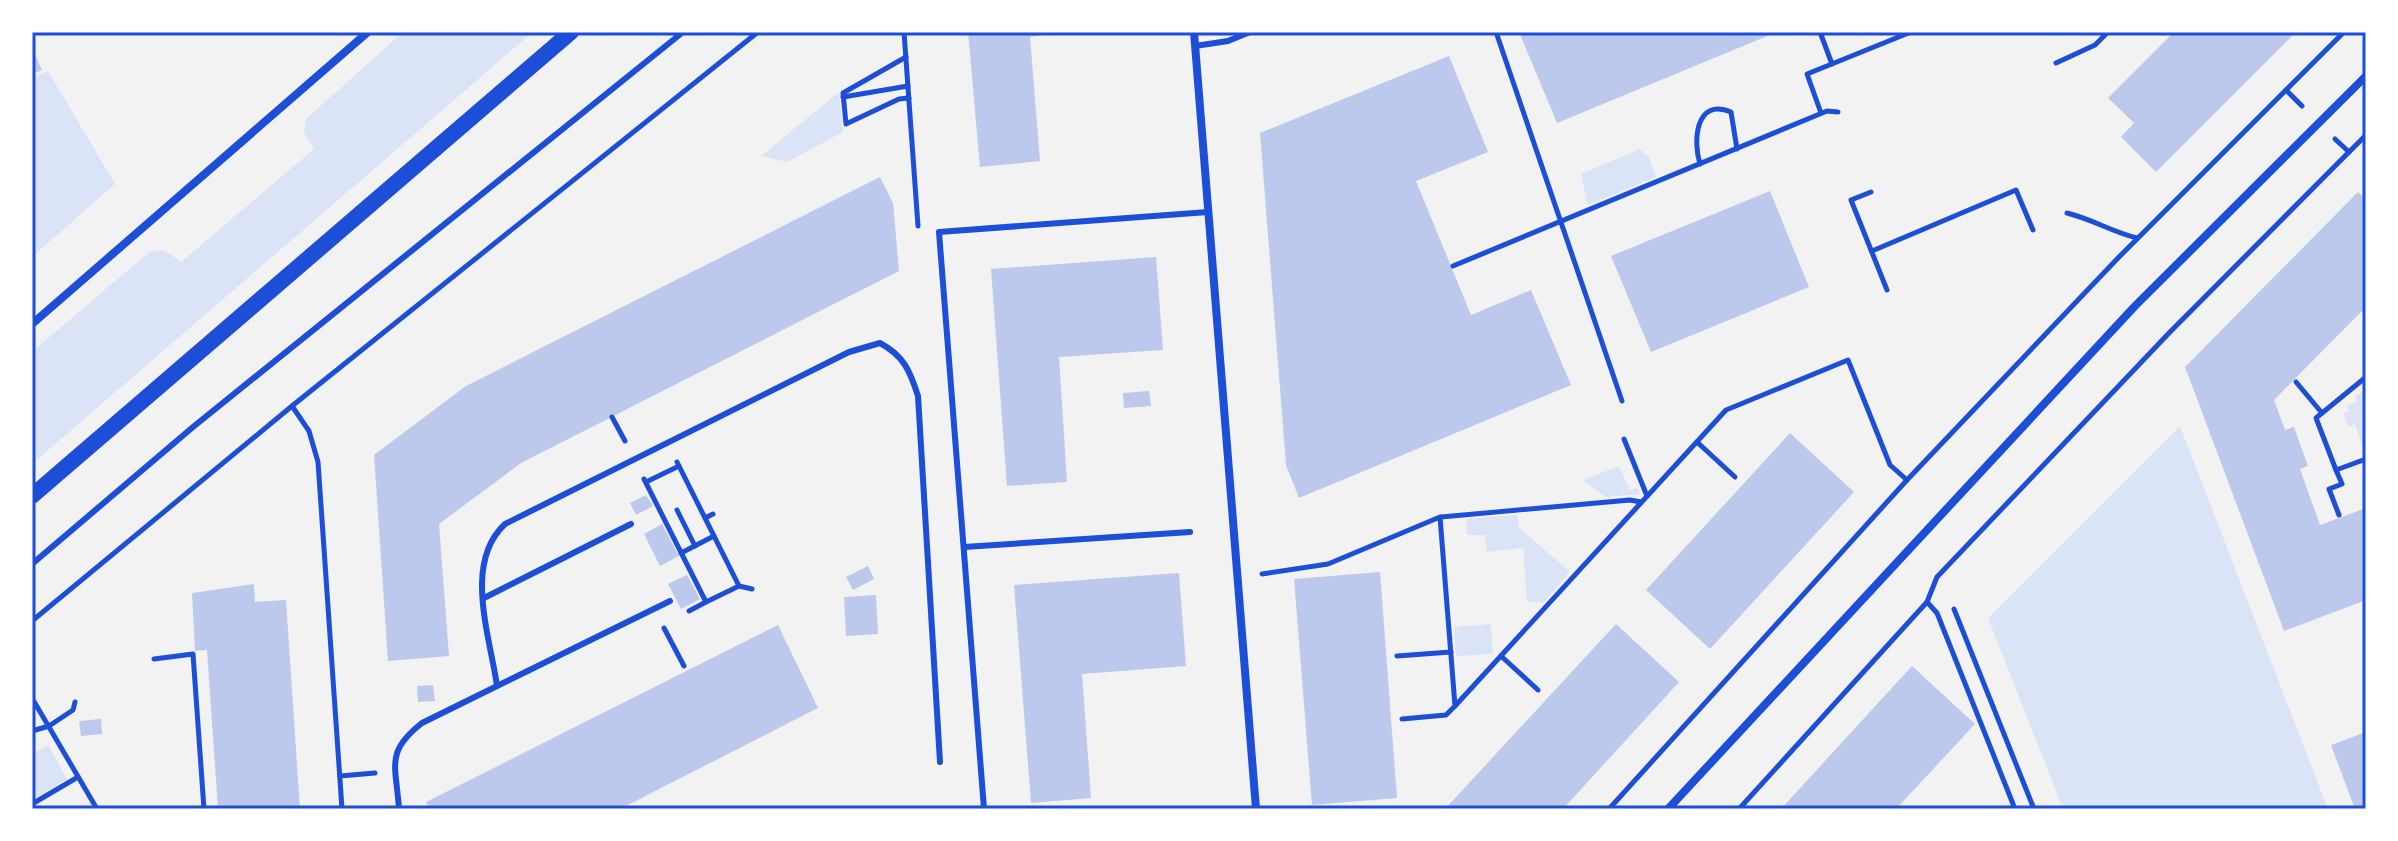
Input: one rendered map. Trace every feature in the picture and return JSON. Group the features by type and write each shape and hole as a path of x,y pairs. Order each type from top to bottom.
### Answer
{"main road":[{"path":"32,496 571,32"}],"street":[{"path":"1194,32 1256,809"},
{"path":"32,324 367,33"},
{"path":"1668,809 2135,306 2366,76"}],"lane":[{"path":"32,564 193,427 683,32"},
{"path":"1195,46 1228,41 1250,32"},
{"path":"984,809 939,232 1208,212"},
{"path":"497,686 484,598 484,554 487,545 505,524 863,346 880,343 896,352 910,369 918,396 940,762"},
{"path":"484,598 631,524"},
{"path":"964,547 1190,532"},
{"path":"399,809 395,757 401,740 422,723 670,601"}],"path":[{"path":"32,621 292,406 758,32"},
{"path":"904,32 919,236"},
{"path":"1496,32 1622,401"},
{"path":"1820,32 1832,64"},
{"path":"1821,113 1807,74 1911,32"},
{"path":"2056,63 2095,45 2108,32"},
{"path":"1609,809 1907,480 2138,238 2344,32"},
{"path":"906,57 843,93 846,124 899,99 909,98"},
{"path":"843,97 908,86"},
{"path":"1700,164 1694,134 1702,118 1710,113 1721,110 1731,112 1735,119 1732,129 1737,149"},
{"path":"1453,266 1821,113 1838,112"},
{"path":"1739,809 1927,602 1937,577 2170,332 2349,152"},
{"path":"1872,251 2016,190 2033,230"},
{"path":"1871,192 1851,200 1887,290"},
{"path":"2067,213 2102,222 2117,233 2138,238"},
{"path":"1402,719 1446,715 1726,410 1848,360 1890,465 1907,480"},
{"path":"2339,515 2329,489 2342,484 2316,418 2366,377"},
{"path":"2296,382 2322,413"},
{"path":"292,406 309,431 318,462 342,809"},
{"path":"612,417 706,602"},
{"path":"1624,439 1647,496"},
{"path":"1697,442 1735,477"},
{"path":"667,443 739,586"},
{"path":"2336,470 2366,459"},
{"path":"646,482 679,466"},
{"path":"1262,574 1328,564 1440,517 1630,500 1642,502"},
{"path":"677,510 695,546"},
{"path":"705,518 713,514"},
{"path":"1440,517 1455,706"},
{"path":"681,553 714,536"},
{"path":"684,613 739,586 752,589"},
{"path":"1927,602 1937,613 2015,809"},
{"path":"655,609 684,666"},
{"path":"1954,609 2034,809"},
{"path":"663,624 674,619"},
{"path":"1397,656 1451,652"},
{"path":"154,659 193,654 204,809"},
{"path":"1501,656 1538,690"},
{"path":"32,698 97,809"},
{"path":"32,731 49,726 73,710 75,702"},
{"path":"340,776 397,773"},
{"path":"32,804 78,777"}],"shaded area":[{"path":"403,32 533,32 32,464 32,352 149,252 164,250 181,262 314,149 304,132 306,119"},
{"path":"48,71 115,184 32,257 32,78"},
{"path":"839,92 843,132 787,162 761,156"},
{"path":"1640,149 1649,157 1656,177 1588,205 1581,174"},
{"path":"2366,391 2366,443 2362,445 2355,424 2348,427 2344,413 2349,411 2347,406 2357,402 2355,395"},
{"path":"2180,426 2328,809 2063,809 1988,618"},
{"path":"1619,466 1630,490 1638,488 1640,494 1606,497 1583,480"},
{"path":"1517,515 1519,527 1570,572 1544,602 1527,602 1523,548 1487,552 1485,535 1467,535 1466,519"},
{"path":"1491,624 1493,654 1456,656 1454,627"},
{"path":"48,745 67,779 32,800 32,754"}],"building":[{"path":"968,32 1066,32 1030,37 1040,161 980,167"},
{"path":"1519,32 1777,32 1557,123"},
{"path":"2174,32 2296,32 2156,172 2121,137 2134,123 2108,98"},
{"path":"32,48 42,70 32,74"},
{"path":"1449,56 1488,152 1416,181 1471,315 1531,290 1571,385 1299,498 1286,465 1260,133"},
{"path":"880,177 893,203 899,271 521,463 439,524 449,656 388,661 374,455 466,386"},
{"path":"1770,191 1809,287 1651,352 1611,256"},
{"path":"2358,192 2366,200 2366,307 2274,400 2285,430 2294,427 2308,466 2300,469 2320,525 2366,508 2366,600 2284,631 2185,367"},
{"path":"1156,257 1163,350 1059,357 1067,482 1007,486 991,269"},
{"path":"1149,391 1151,406 1124,408 1123,393"},
{"path":"1790,433 1854,492 1710,649 1646,590"},
{"path":"646,495 653,506 636,515 630,503"},
{"path":"662,524 679,556 660,566 644,534"},
{"path":"868,566 874,579 853,590 846,577"},
{"path":"1380,572 1397,798 1312,805 1294,579"},
{"path":"1179,573 1186,666 1082,674 1091,798 1031,803 1014,585"},
{"path":"687,575 700,599 681,609 668,584"},
{"path":"254,584 255,602 286,600 300,809 218,809 207,650 195,651 192,593"},
{"path":"876,595 878,634 846,636 844,597"},
{"path":"1616,624 1679,682 1563,809 1445,809"},
{"path":"778,625 818,708 620,809 430,809 426,802"},
{"path":"1912,666 1975,724 1896,809 1781,809"},
{"path":"433,685 435,701 418,702 417,686"},
{"path":"101,719 102,734 81,736 79,721"},
{"path":"2366,732 2366,809 2355,809 2331,745"}]}
